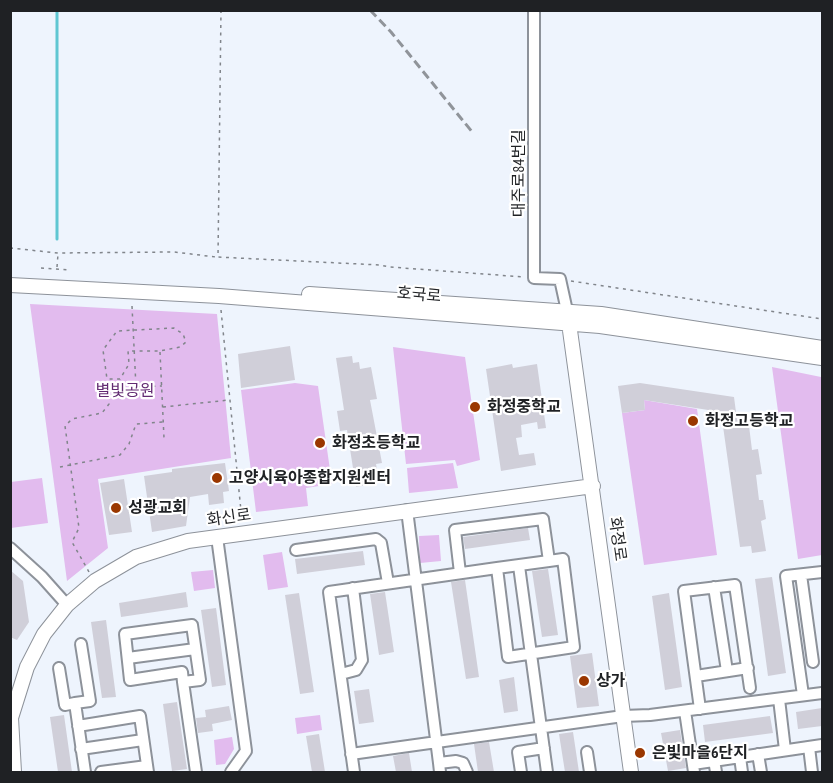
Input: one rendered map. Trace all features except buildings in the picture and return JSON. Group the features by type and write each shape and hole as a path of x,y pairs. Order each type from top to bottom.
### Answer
{"main road":[{"name":"호국로","path":"10,276 219,287 568,317 600,326 822,358"},
{"name":"호국로","path":"10,285 568,317 602,314 822,348"},
{"name":"화정로","path":"568,317 632,772"},
{"name":"화신로","path":"14,772 11,718 27,667 44,634 67,605 95,581 136,557 188,541 593,486"}],"street":[{"name":"대주로84번길","path":"534,10 534,278"},
{"path":"534,278 560,279 568,317"},
{"path":"407,510 414,579 440,768 456,761 463,763 467,772"},
{"path":"460,573 455,530 543,519 549,561"},
{"path":"217,537 246,751 231,772"},
{"path":"296,550 376,539 381,543 388,583"},
{"path":"10,548 42,577 67,605"},
{"path":"354,772 330,592 414,579 563,559 574,648 508,657 497,568"},
{"path":"519,566 547,772"},
{"path":"803,695 786,576 822,572"},
{"path":"799,664 818,661 801,575"},
{"path":"700,708 684,591 735,585 750,688"},
{"path":"341,674 356,670 362,660 353,588"},
{"path":"714,588 727,671"},
{"path":"183,682 200,680 192,625 124,634 130,680 182,672 183,682 196,772"},
{"path":"59,668 65,705 90,701 81,644"},
{"path":"128,658 195,649"},
{"path":"696,676 748,668"},
{"path":"351,754 623,716 685,711 822,693"},
{"path":"779,699 785,750"},
{"path":"75,703 85,772"},
{"path":"685,711 694,768 714,760 822,745"},
{"path":"78,726 140,716 147,769 101,772"},
{"path":"81,749 143,740"},
{"path":"809,747 812,772"},
{"path":"521,772 518,752 544,748"},
{"path":"587,752 590,772"},
{"path":"758,754 761,772"},
{"path":"740,757 742,772"},
{"path":"714,760 716,772"}],"path":[{"path":"218,257 221,10"},
{"path":"10,248 58,253 174,252 218,257 378,265 534,278"},
{"path":"57,269 58,253"},
{"path":"41,268 70,270"},
{"path":"560,279 822,319"},
{"path":"132,306 136,387 162,386"},
{"path":"221,310 242,520"},
{"path":"90,573 72,542 79,528 65,426 72,419 102,413 109,404 106,380 103,350 117,331 174,328 183,334 186,342 180,347 160,351 128,351 129,364 120,379 106,380"},
{"path":"160,351 164,438"},
{"path":"163,407 230,400"},
{"path":"60,467 120,455 129,444 136,424 164,422"}],"green space":[{"name":"별빛공원","path":"30,304 217,314 231,458 98,479 108,548 67,581"},
{"path":"393,347 465,357 480,460 457,466 455,460 406,464"},
{"path":"772,367 821,377 822,555 798,559"},
{"path":"295,383 318,386 332,484 306,488 308,506 256,512 241,390"},
{"path":"644,400 697,409 717,555 644,565 622,413 645,410"},
{"path":"453,463 458,488 409,493 407,468"},
{"path":"42,478 48,523 11,528 11,482"},
{"path":"439,535 441,561 420,563 419,536"},
{"path":"282,552 288,587 268,590 263,555"},
{"path":"213,570 215,588 194,591 191,572"},
{"path":"320,715 322,730 297,734 295,718"},
{"path":"232,737 234,749 225,764 216,765 214,740"}],"waterway":[{"path":"57,10 57,239"}],"railway":[{"path":"370,10 391,32 473,133"}],"place":[{"name":"화정중학교","path":"475,407"},
{"name":"화정고등학교","path":"693,421"},
{"name":"화정초등학교","path":"320,443"},
{"name":"고양시육아종합지원센터","path":"217,478"},
{"name":"성광교회","path":"116,508"},
{"name":"상가","path":"584,681"},
{"name":"은빛마을6단지","path":"640,753"}]}
